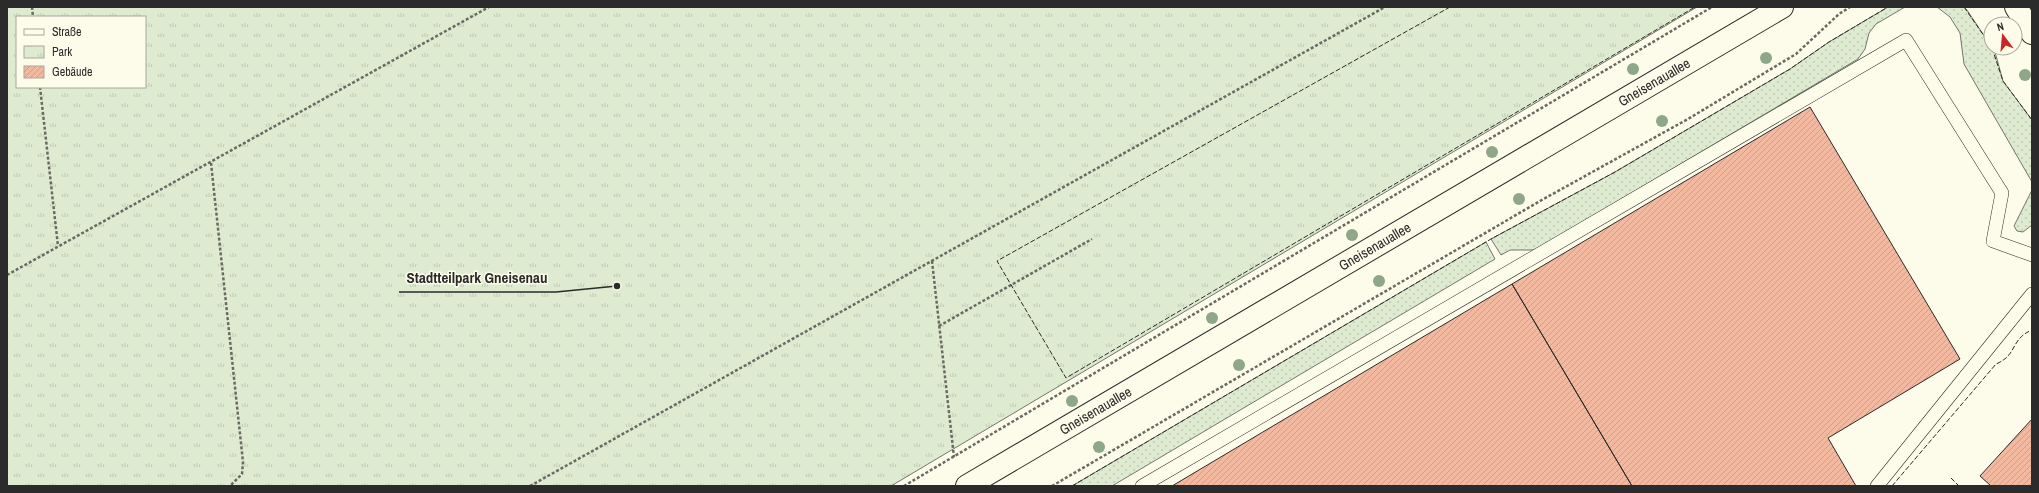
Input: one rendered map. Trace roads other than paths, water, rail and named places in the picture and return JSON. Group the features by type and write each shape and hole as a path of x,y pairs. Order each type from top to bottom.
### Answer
{"main road":[{"name":"Gneisenauallee","path":"967,486 1782,7"},
{"path":"2016,7 2032,33"}],"lane":[{"path":"1142,486 1906,40 2002,193 1993,242 2032,255"},
{"path":"1877,486 2032,294"}],"place":[{"name":"Stadtteilpark Gneisenau","path":"617,286"}]}
